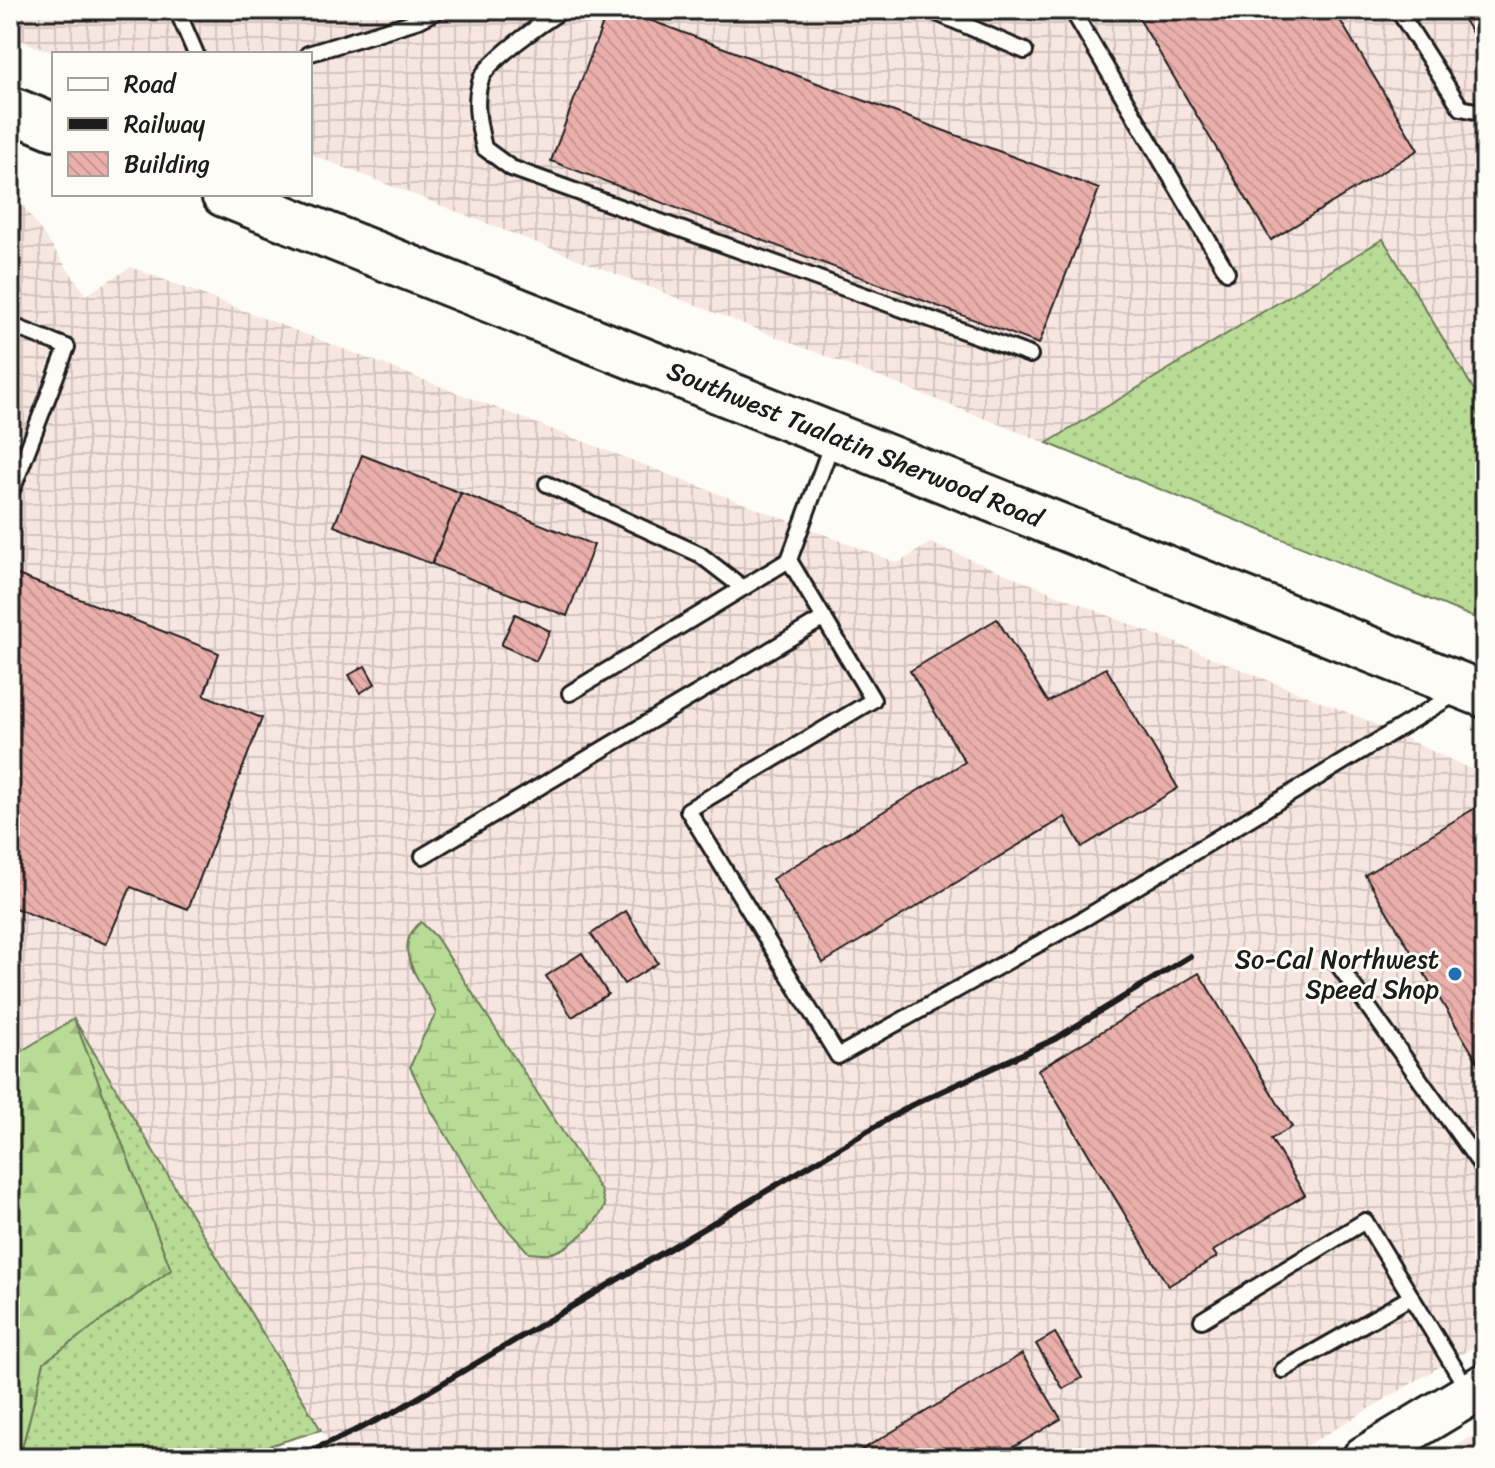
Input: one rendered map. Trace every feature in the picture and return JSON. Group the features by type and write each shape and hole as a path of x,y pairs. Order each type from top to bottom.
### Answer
{"highway":[{"path":"10,109 52,126"},
{"name":"Southwest Tualatin Sherwood Road","path":"229,196 1476,691"}],"street":[{"path":"1364,1458 1478,1390"}],"lane":[{"path":"177,10 195,52"},
{"path":"312,53 419,20 439,10"},
{"path":"562,10 511,48 481,76 476,111 484,148 511,168 1030,355"},
{"path":"930,10 1025,51"},
{"path":"1072,10 1227,272"},
{"path":"1398,10 1461,108 1485,113"},
{"path":"10,325 67,347 13,488 10,487"},
{"path":"570,693 789,560 834,436"},
{"path":"547,484 699,554 743,588"},
{"path":"789,560 873,700 688,810 838,1056 1085,918 1476,691"},
{"path":"423,856 824,618"},
{"path":"1334,959 1485,1171"},
{"path":"1202,1320 1365,1221 1411,1297 1478,1390"},
{"path":"1283,1370 1411,1297"}],"shaded area":[{"path":"10,10 1485,10 1485,408 1383,240 1047,443 312,155 312,52 52,52 10,36"},
{"path":"10,187 86,295 131,267 898,563 930,543 1366,720 1485,776 1485,1340 1286,1458 338,1458 74,1019 10,1058"},
{"path":"1485,1429 1485,1458 1437,1458"}],"green space":[{"path":"1383,239 1485,408 1485,622 1047,443"},
{"path":"421,922 436,937 601,1191 605,1206 595,1221 581,1236 556,1251 529,1253 497,1218 432,1112 410,1067 436,1014 408,955 407,944 411,933"},
{"path":"74,1019 321,1430 229,1458 65,1458 22,1448 44,1362 171,1270"},
{"path":"74,1019 171,1270 44,1362 22,1448 10,1445 10,1058"}],"building":[{"path":"608,10 623,10 1099,189 1039,344 551,161"},
{"path":"1134,10 1334,10 1418,150 1271,240"},
{"path":"1458,10 1485,10 1485,32 1475,38"},
{"path":"362,455 461,493 432,564 334,526"},
{"path":"461,493 594,545 567,616 432,564"},
{"path":"10,572 219,653 204,695 262,718 188,909 131,887 106,944 10,906"},
{"path":"515,614 550,631 536,661 501,645"},
{"path":"997,619 1048,702 1106,668 1178,788 1082,847 1065,817 823,963 772,879 965,762 910,671"},
{"path":"365,666 375,684 360,693 349,675"},
{"name":"So-Cal Northwest Speed Shop","path":"1485,802 1485,1074 1365,875"},
{"path":"626,911 658,963 624,984 591,934"},
{"path":"582,953 608,994 572,1017 546,976"},
{"path":"1199,973 1292,1127 1271,1139 1305,1195 1213,1251 1217,1257 1168,1286 1038,1070"},
{"path":"1055,1333 1082,1378 1063,1389 1036,1344"},
{"path":"1022,1354 1061,1419 995,1458 858,1458 855,1454"}],"railway":[{"path":"290,1458 394,1412 910,1106 1055,1039 1190,956"}],"place":[{"name":"So-Cal Northwest Speed Shop","path":"1455,974"}]}
